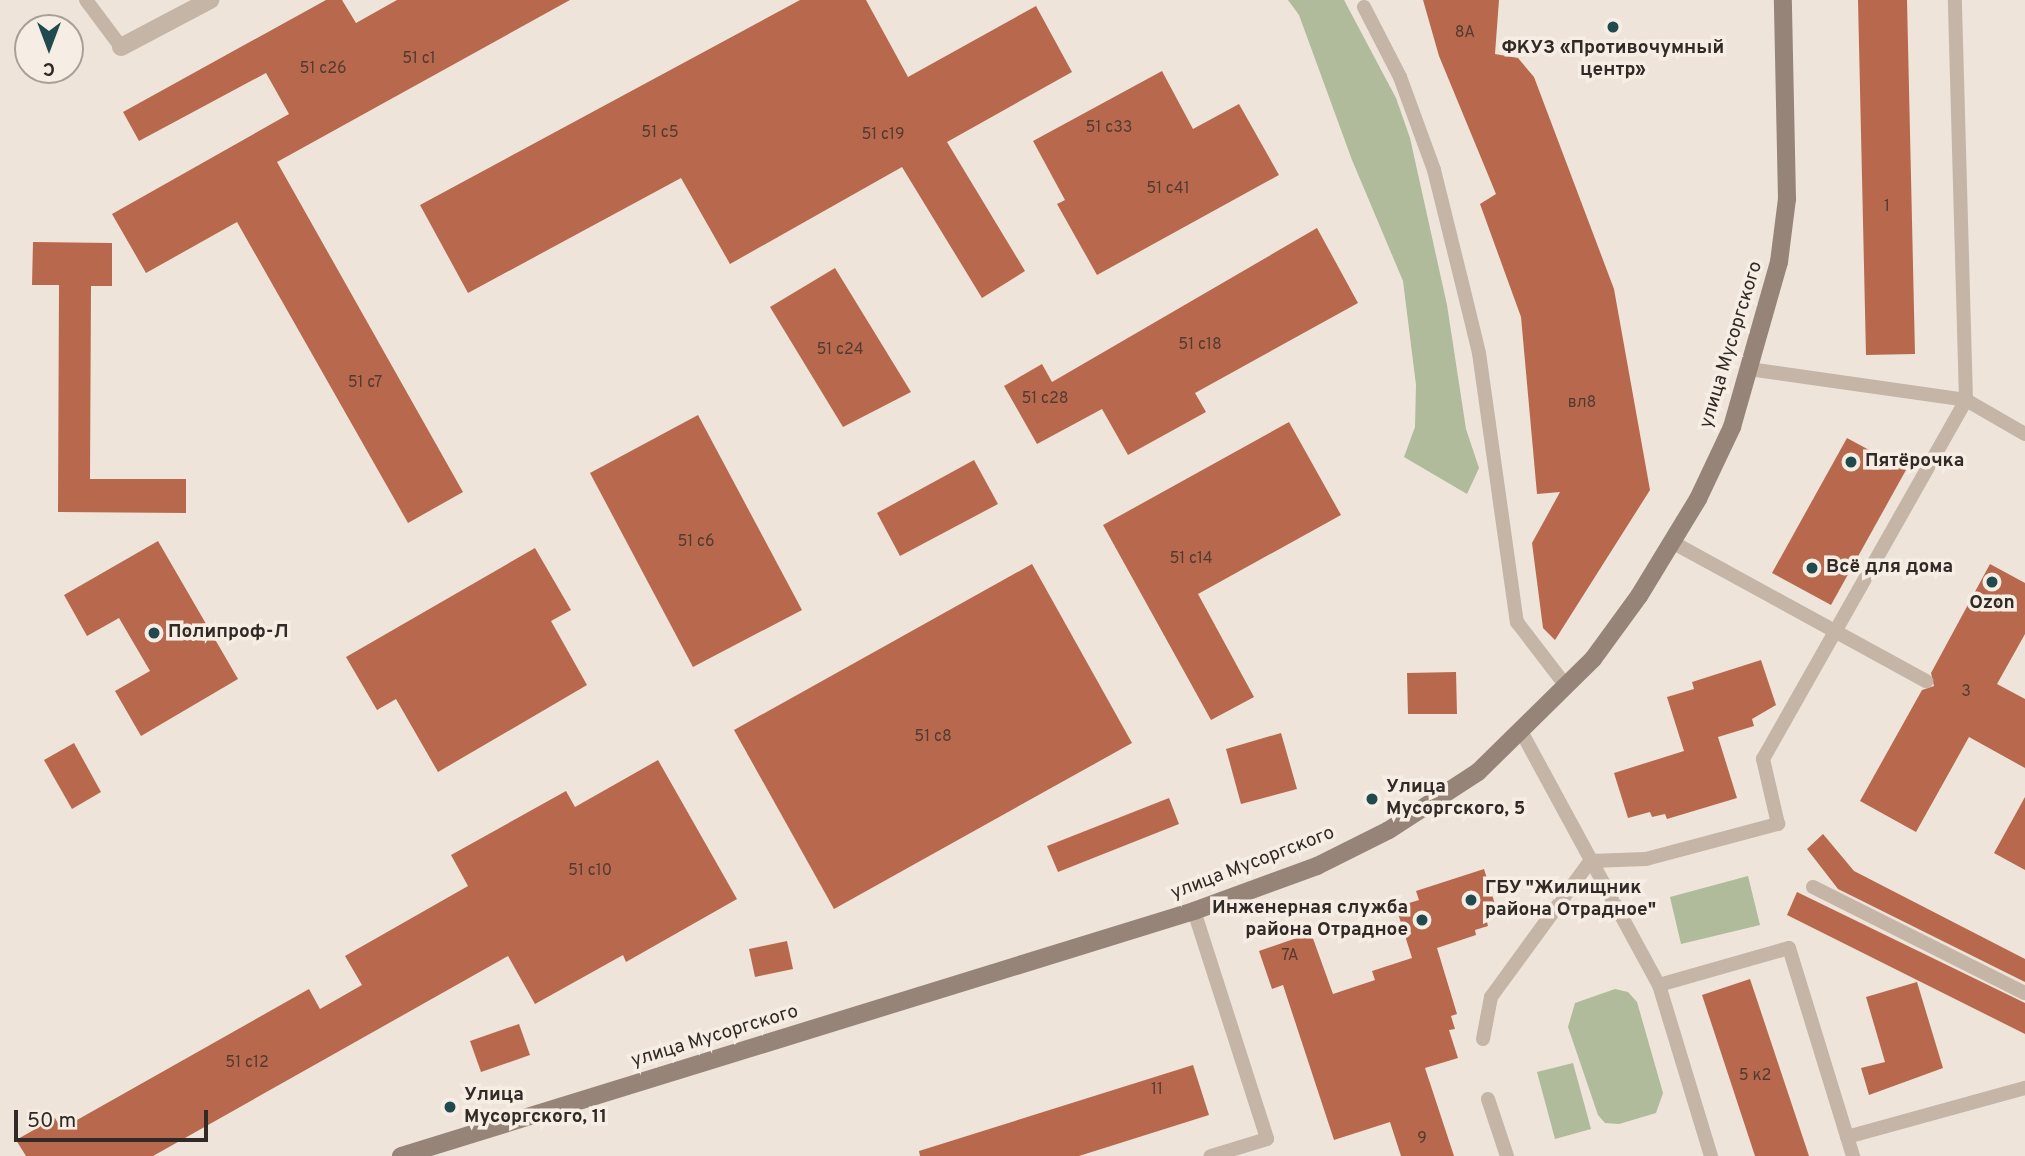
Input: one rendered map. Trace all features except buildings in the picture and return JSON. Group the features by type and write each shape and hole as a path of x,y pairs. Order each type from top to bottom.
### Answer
{"street":[{"path":"121,47 210,0"},
{"name":"улица Мусоргского","path":"413,1154 1194,911 1317,866 1389,830 1478,772 1522,733 1600,650 1672,542 1732,428 1779,262 1787,198 1783,0"}],"lane":[{"path":"86,0 121,47"},
{"path":"1590,861 1646,859 1778,824 1763,760 1837,634 1966,400 1955,0"},
{"path":"1364,7 1400,77 1434,170 1479,353 1517,622 1566,686"},
{"path":"1749,369 1966,400 2025,434"},
{"path":"1672,542 1926,681"},
{"path":"1522,733 1590,861 1606,882 1659,985 1711,1156"},
{"path":"1483,1039 1491,997 1590,861"},
{"path":"1813,887 2025,992"},
{"path":"1194,911 1266,1139 1211,1156"},
{"path":"1659,985 1789,948 1853,1156"},
{"path":"1847,1137 2025,1088"},
{"path":"1488,1099 1507,1156"}],"green space":[{"path":"1288,0 1344,0 1396,98 1410,138 1447,305 1466,429 1479,468 1467,494 1404,457 1415,427 1416,385 1403,281 1352,160 1299,15"},
{"path":"1748,876 1760,925 1681,944 1670,897"},
{"path":"1615,989 1628,992 1637,1002 1663,1093 1656,1113 1619,1124 1605,1123 1598,1115 1568,1027 1575,1003"},
{"path":"1573,1063 1591,1129 1555,1139 1537,1072"}],"place":[{"name":"ФКУЗ «Противочумный центр»","path":"1613,27"},
{"name":"Пятёрочка","path":"1851,462"},
{"name":"Всё для дома","path":"1812,568"},
{"name":"Ozon","path":"1992,582"},
{"name":"Полипроф-Л","path":"154,633"},
{"name":"Улица Мусоргского, 5","path":"1372,799"},
{"name":"ГБУ \"Жилищник района Отрадное\"","path":"1471,900"},
{"name":"Инженерная служба района Отрадное","path":"1422,920"},
{"name":"Улица Мусоргского, 11","path":"450,1107"}]}
